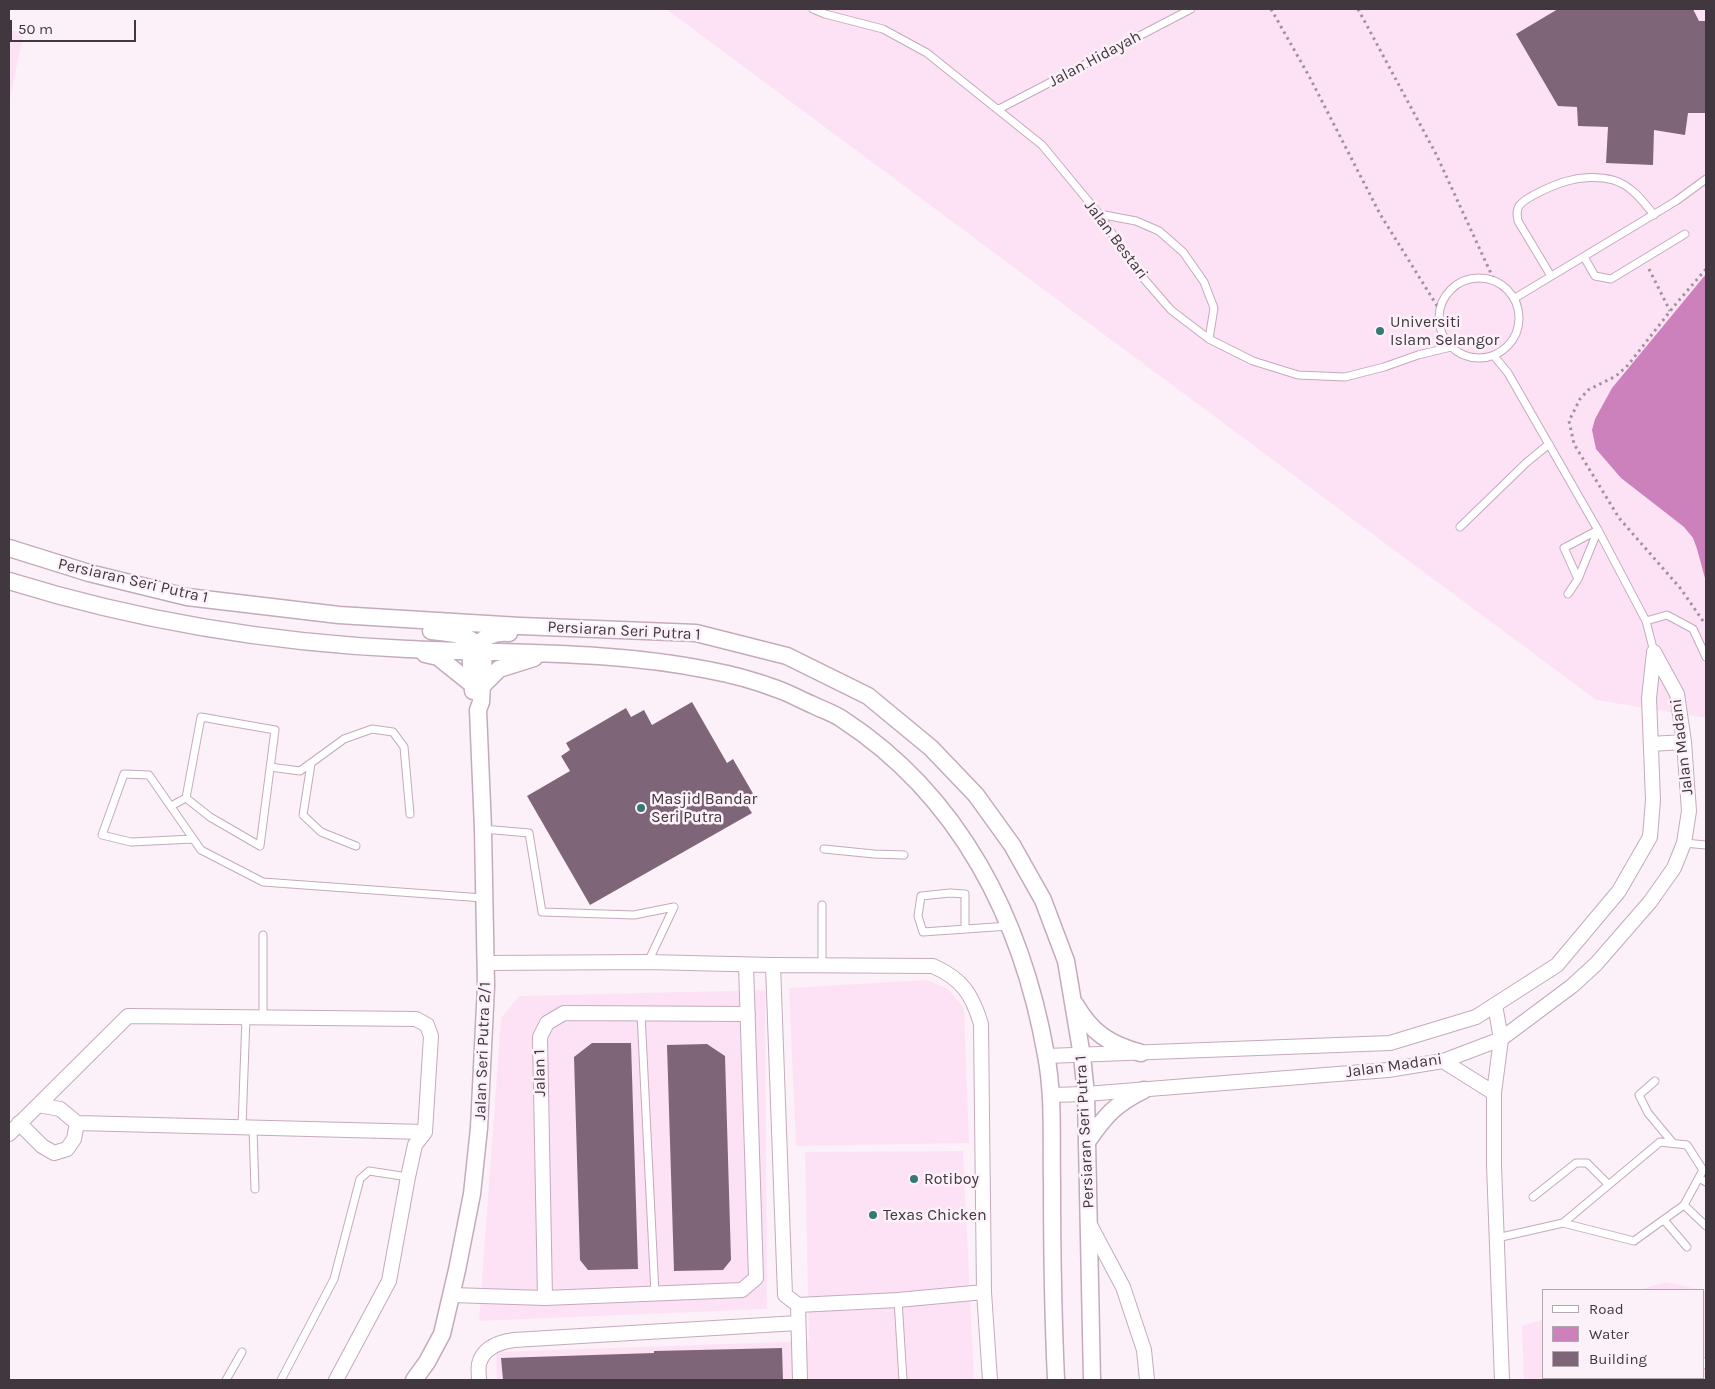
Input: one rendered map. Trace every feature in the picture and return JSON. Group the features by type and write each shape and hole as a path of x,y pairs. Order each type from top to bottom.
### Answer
{"street":[{"name":"Persiaran Seri Putra 1","path":"9,548 89,573 187,596 339,615 577,628 696,632 787,656 868,696 931,748 976,795 1012,845 1043,900 1066,961 1082,1056 1086,1094 1092,1380"},
{"name":"Persiaran Seri Putra 1","path":"9,582 108,609 284,640 406,649 477,649 550,653 632,659 709,670 776,688 839,717 889,754 930,795 963,838 996,894 1027,974 1047,1056 1051,1095 1052,1310 1056,1380"},
{"path":"339,615 372,626 454,633 477,649 488,635 500,632 525,635 555,634 577,628"},
{"path":"406,649 438,657 477,685 499,669 550,653"},
{"name":"Jalan Seri Putra 2/1","path":"414,1380 427,1362 442,1334 452,1295 472,1194 479,1128 486,963 478,710 474,705 477,685 477,649"},
{"name":"Jalan Madani","path":"1051,1095 1144,1090 1388,1070 1443,1061 1501,1039 1572,986 1596,964 1650,902 1674,868 1684,843 1689,811 1684,742 1677,694 1654,652"},
{"name":"Jalan Madani","path":"1047,1056 1390,1043 1476,1017 1557,965 1619,892 1650,837 1653,800 1649,698 1654,652"},
{"path":"1652,744 1684,742"},
{"path":"486,963 648,962 773,966 933,966 949,974 965,988 975,1006 981,1024 984,1292 990,1380"},
{"path":"452,1295 545,1298 742,1290 756,1278 746,965"},
{"path":"773,966 785,1295 790,1301 798,1305 898,1300 984,1292"},
{"path":"1073,1000 1082,1016 1105,1039 1119,1047 1141,1053"},
{"path":"1495,1004 1501,1039 1494,1093 1494,1165 1502,1380"},
{"name":"Jalan 1","path":"545,1298 540,1038 547,1023 564,1013 748,1014"},
{"path":"9,1134 128,1016 416,1019 427,1025 431,1036 425,1132 415,1145 389,1281 336,1380"},
{"path":"1443,1061 1494,1093"},
{"path":"1087,1142 1112,1110 1126,1098 1144,1090"},
{"path":"38,1105 60,1109 77,1123 425,1132"},
{"path":"20,1124 42,1146 54,1153 67,1149 74,1139 77,1123"},
{"path":"1089,1223 1123,1287 1144,1350 1147,1380"},
{"path":"798,1305 800,1380"},
{"path":"479,1380 479,1363 487,1351 498,1343 514,1340 798,1323"}],"lane":[{"name":"Jalan Bestari","path":"813,9 825,14 883,29 927,53 1042,145 1099,214 1138,272 1172,310 1209,340 1253,361 1298,375 1344,377 1451,347"},
{"name":"Jalan Hidayah","path":"998,109 1191,9"},
{"path":"1551,276 1518,221 1516,214 1519,206 1526,199 1567,181 1599,177 1615,181 1629,188 1654,214"},
{"path":"1515,298 1676,201 1706,179"},
{"path":"1099,214 1136,221 1159,232 1183,252 1204,282 1214,308 1209,340"},
{"path":"1584,257 1595,276 1611,279 1685,234"},
{"path":"1480,277 1494,280 1506,288 1515,298 1519,312 1519,325 1515,338 1506,349 1494,356 1471,358 1451,347 1443,336 1439,323 1439,309 1445,296 1454,286 1466,279 1480,277"},
{"path":"1494,356 1508,373 1598,530 1646,620 1654,652"},
{"path":"1460,527 1526,463 1549,444"},
{"path":"1578,579 1564,548 1598,530"},
{"path":"1568,594 1578,579 1598,530"},
{"path":"1646,620 1667,615 1693,628 1706,657"},
{"path":"201,717 274,730 260,846 210,817 186,798 201,717"},
{"path":"270,767 300,771 344,739 372,729 393,732 404,748 410,814"},
{"path":"311,764 303,814 321,832 356,846"},
{"path":"193,839 131,842 102,835 124,774 149,775 201,850 263,882 484,898"},
{"path":"171,806 186,798"},
{"path":"483,829 529,833 542,912 634,915 674,907 648,962"},
{"path":"1684,843 1706,845"},
{"path":"824,849 904,855"},
{"path":"965,929 965,894 950,893 921,896 918,916 923,932 1010,926"},
{"path":"822,905 822,965"},
{"path":"263,935 264,1018"},
{"path":"641,1014 655,1294"},
{"path":"246,1017 248,1128 255,1190"},
{"path":"1655,1081 1639,1095 1648,1113 1673,1143"},
{"path":"1497,1238 1563,1223 1634,1241 1684,1205 1703,1170 1687,1145 1660,1142 1563,1223"},
{"path":"1533,1197 1576,1163 1587,1164 1608,1184"},
{"path":"281,1380 334,1279 360,1179 370,1171 408,1177"},
{"path":"1698,1178 1706,1182"},
{"path":"1684,1205 1706,1226"},
{"path":"1664,1220 1687,1246"},
{"path":"898,1300 903,1380"},
{"path":"226,1380 242,1352"}],"path":[{"path":"1271,9 1309,76 1380,214 1439,309"},
{"path":"1358,9 1436,154 1494,280"},
{"path":"1644,259 1670,311"},
{"path":"1706,269 1628,365 1616,376 1588,390 1580,399 1569,420 1574,444 1619,518 1682,589 1706,626"}],"shaded area":[{"name":"Universiti Islam Selangor","path":"666,9 1706,9 1706,274 1612,388 1621,478 1684,527 1693,538 1697,549 1706,583 1706,718 1596,700"},
{"path":"9,31 24,31 9,103"},
{"path":"927,980 948,989 964,1008 969,1143 796,1146 789,988"},
{"path":"765,990 767,1309 479,1321 501,1018 519,996"},
{"path":"963,1151 974,1380 497,1380 496,1352 809,1341 805,1152"},
{"path":"1666,1282 1698,1289 1642,1289"},
{"path":"1706,1291 1706,1380 1524,1380 1522,1326 1542,1320 1542,1379 1705,1379"}],"water":[{"path":"1706,274 1706,582 1693,538 1684,527 1621,478 1596,449 1592,430 1595,419 1612,388"}],"building":[{"path":"1558,9 1693,9 1699,21 1706,21 1706,113 1688,113 1685,135 1654,130 1653,165 1606,163 1608,127 1578,126 1577,107 1558,106 1516,34"},
{"name":"Masjid Bandar Seri Putra","path":"692,702 727,763 733,759 755,797 745,802 752,813 590,905 527,796 570,771 561,756 570,750 566,743 626,708 631,717 644,710 652,725"},
{"path":"592,1043 631,1043 638,1269 588,1270 580,1260 574,1057"},
{"path":"707,1044 725,1056 731,1260 723,1270 674,1271 667,1045"},
{"path":"782,1348 783,1380 503,1380 501,1358 654,1353 654,1351"}],"place":[{"name":"Universiti Islam Selangor","path":"1380,331"},
{"name":"Masjid Bandar Seri Putra","path":"641,808"},
{"name":"Rotiboy","path":"914,1179"},
{"name":"Texas Chicken","path":"873,1215"}]}
